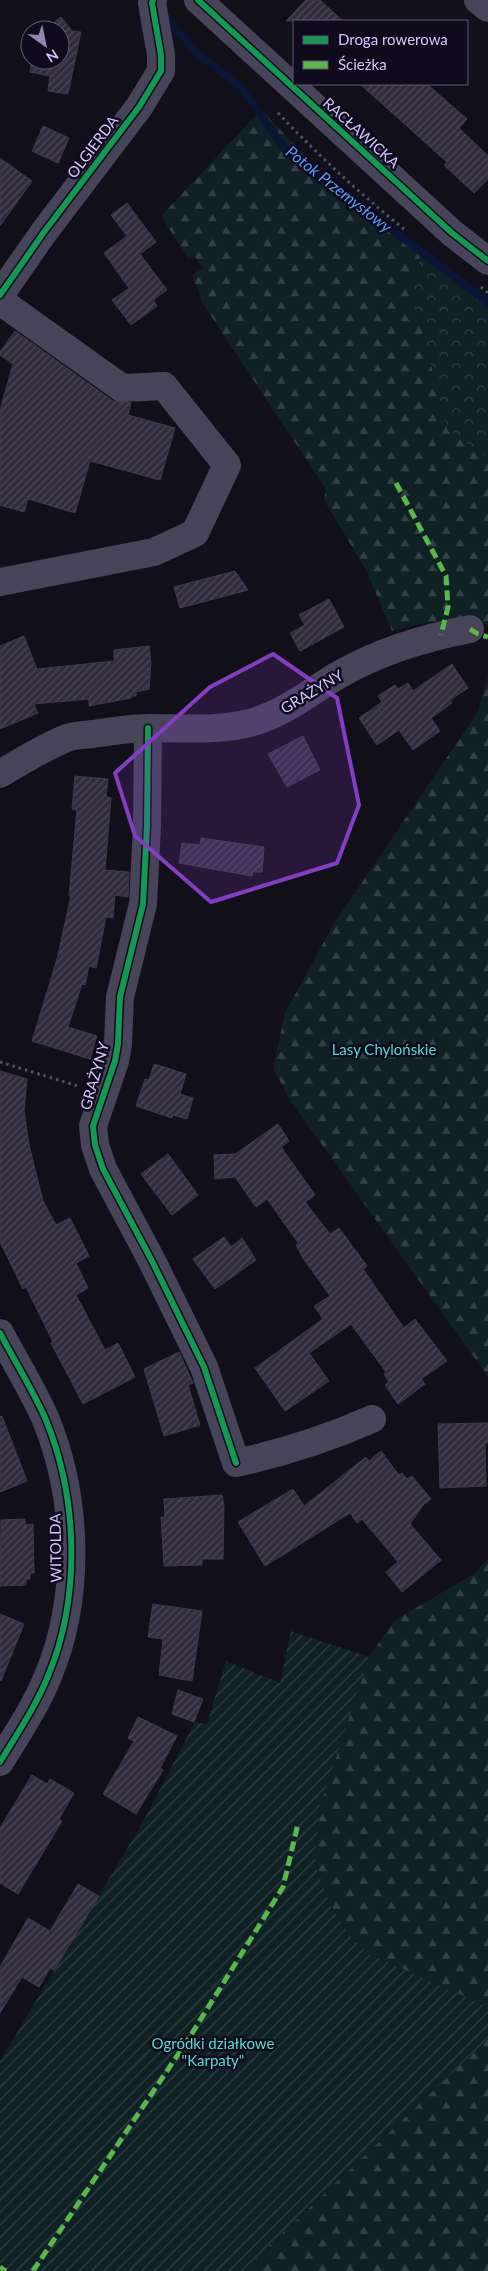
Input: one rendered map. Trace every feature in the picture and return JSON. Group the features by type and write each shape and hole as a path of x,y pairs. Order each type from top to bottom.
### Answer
{"street":[{"name":"OLGIERDA","path":"0,295 44,232 138,108 161,71 153,0"},
{"name":"RACŁAWICKA","path":"198,0 452,233 488,261"},
{"path":"478,0 488,8"},
{"path":"0,301 122,388 164,386 227,465 195,534 154,552 0,582"},
{"name":"GRAŻYNY","path":"0,774 34,754 69,738 111,731 148,728 210,729 246,724 279,712 306,698 335,677 372,658 413,641 470,629"},
{"name":"GRAŻYNY","path":"148,728 147,826 143,904 120,997 115,1061 93,1126 95,1145 103,1169 152,1261 204,1367 236,1463 267,1456 372,1419"},
{"name":"WITOLDA","path":"0,1333 45,1419 56,1448 66,1490 71,1535 72,1571 61,1639 49,1675 35,1704 0,1762"}],"path":[{"path":"0,1062 104,1093"}],"highlighted area":[{"path":"273,654 337,698 359,805 337,863 211,902 135,836 115,773 210,687"}],"green space":[{"path":"261,110 344,196 421,253 411,285 448,431 488,458 488,625 475,622 439,621 392,631 366,570 324,500 326,489 203,304 192,275 203,268 195,257 189,260 161,216"},
{"path":"423,249 488,297 488,458 448,431 411,285"},
{"name":"Lasy Chylońskie","path":"488,676 488,1377 290,1100 273,1068 285,1013 333,925 477,713"},
{"path":"488,1559 488,2007 367,1953 346,1931 330,1904 315,1864 319,1809 369,1657 394,1621 475,1573"},
{"name":"Ogródki działkowe \"Karpaty\"","path":"291,1631 369,1657 319,1809 315,1864 330,1904 346,1931 367,1953 488,2007 488,2039 242,2271 0,2271 0,2061 143,1822 195,1722 207,1724 226,1661 280,1683"},
{"path":"488,2039 488,2271 242,2271"}],"building":[{"path":"306,0 320,0 342,20 293,20 286,21"},
{"path":"70,28 72,31 81,32 68,94 48,91 50,76 30,72 30,70 70,70"},
{"path":"361,85 428,85 467,119 459,128 488,156 488,179 474,193 444,165 447,162"},
{"path":"43,126 69,138 58,163 32,151"},
{"path":"0,158 32,181 0,226"},
{"path":"127,203 156,242 140,254 167,290 153,300 157,306 131,325 112,300 129,288 104,253 127,236 111,215"},
{"path":"15,331 113,401 131,403 128,415 175,428 160,480 90,461 75,513 28,499 24,512 0,505 0,410 13,364 0,355 0,352"},
{"path":"235,571 248,590 180,608 174,587"},
{"path":"329,599 344,627 300,651 290,633 305,625 299,615"},
{"path":"24,636 37,669 114,661 114,650 149,646 151,663 149,689 136,692 136,696 131,696 131,698 89,706 89,699 34,704 38,713 0,729 0,646"},
{"path":"452,664 468,688 450,700 452,703 431,718 440,731 413,750 399,730 377,745 359,718 382,702 378,696 395,685 398,689 408,683 413,691"},
{"path":"303,736 320,770 287,787 268,754"},
{"path":"75,776 108,779 106,797 111,798 105,870 129,872 128,897 115,895 113,918 106,917 96,968 89,966 85,985 82,984 68,1027 97,1036 90,1059 32,1041 57,959 71,896 69,896 77,810 72,809"},
{"path":"201,838 264,847 262,872 253,872 252,876 179,863 182,843 200,845"},
{"path":"154,1064 186,1074 180,1094 193,1098 187,1119 173,1115 172,1118 136,1106 145,1079 149,1080"},
{"path":"0,1071 27,1079 24,1110 29,1145 43,1201 56,1225 70,1218 89,1256 76,1263 88,1288 76,1295 105,1350 118,1343 135,1377 83,1404 51,1343 53,1342 26,1287 23,1289 0,1242"},
{"path":"278,1124 289,1141 281,1147 315,1195 305,1202 330,1234 339,1228 367,1266 363,1269 404,1328 415,1319 447,1361 421,1379 425,1384 398,1404 385,1385 389,1382 384,1374 386,1372 351,1324 309,1353 329,1381 285,1411 255,1368 323,1319 314,1306 330,1296 303,1258 296,1245 299,1244 267,1199 256,1207 235,1177 215,1179 214,1155 235,1154"},
{"path":"168,1154 198,1195 172,1215 141,1174"},
{"path":"224,1237 231,1247 242,1238 256,1260 215,1289 193,1259"},
{"path":"179,1352 193,1383 188,1385 200,1425 164,1436 144,1369"},
{"path":"2,1416 27,1481 0,1492 0,1417"},
{"path":"488,1423 488,1443 485,1443 486,1486 440,1488 438,1424"},
{"path":"381,1451 399,1475 402,1473 407,1479 412,1476 431,1499 423,1505 410,1524 441,1560 402,1592 386,1572 398,1562 362,1519 357,1523 350,1513 265,1566 238,1522 293,1489 304,1506 366,1457 369,1461"},
{"path":"222,1495 224,1506 223,1559 202,1559 202,1565 164,1566 161,1517 165,1517 164,1499"},
{"path":"25,1519 25,1525 33,1524 34,1573 30,1573 30,1579 26,1579 26,1585 0,1586 1,1520"},
{"path":"153,1604 202,1611 192,1681 159,1675 163,1639 148,1637"},
{"path":"0,1614 24,1624 1,1681 0,1680"},
{"path":"178,1690 203,1699 194,1722 172,1714"},
{"path":"138,1717 177,1736 160,1768 163,1770 136,1814 103,1794 134,1741 128,1738"},
{"path":"32,1775 47,1784 50,1779 74,1793 59,1819 62,1821 18,1894 0,1883 0,1828"},
{"path":"78,1884 99,1896 54,1970 50,1968 39,1987 22,1977 0,2013 0,1967 28,1918 50,1931"}],"waterway":[{"name":"Potok Przemysłowy","path":"165,17 199,55 241,87 285,149 488,302"}],"marked path":[{"path":"396,483 446,576 448,607 441,635"},
{"path":"470,629 488,637"},
{"path":"33,2271 191,2035 283,1887 298,1824"},
{"path":"0,2267 6,2271"}],"cycle path":[{"path":"0,295 44,232 139,107 161,71 161,55 153,0"},
{"path":"198,0 452,233 488,261"},
{"path":"148,728 147,826 143,904 120,997 118,1044 115,1061 93,1126 95,1145 103,1169 152,1261 204,1367 236,1463"},
{"path":"0,1333 41,1409 57,1450 69,1515 71,1548 66,1614 59,1646 38,1698 0,1762"}]}
